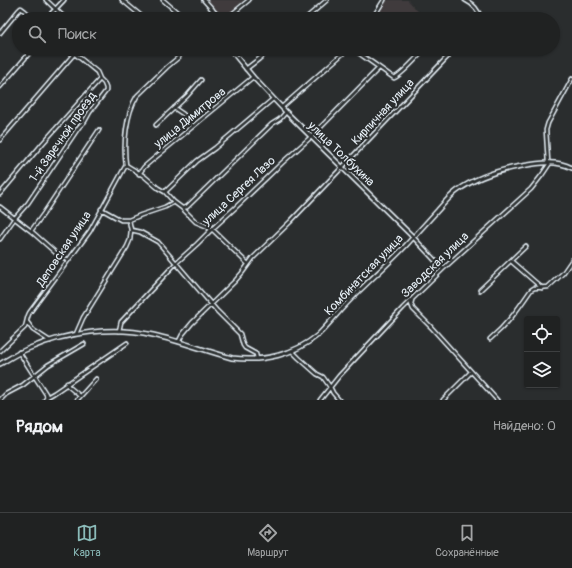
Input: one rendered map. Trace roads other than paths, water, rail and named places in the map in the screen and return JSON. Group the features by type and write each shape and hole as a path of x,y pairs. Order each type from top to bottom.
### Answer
{"main road":[{"path":"204,0 212,8 213,12"},
{"name":"улица Толбухина","path":"236,56 286,112 413,237"},
{"path":"549,162 572,168"},
{"name":"Комбинатская улица","path":"0,364 19,352 31,347 76,334 101,331 134,332 151,335 232,358 257,359 292,352 322,331 355,295 457,191 469,183 499,171 530,164 549,162"}],"street":[{"path":"46,0 58,12"},
{"path":"52,12 64,0"},
{"path":"122,0 137,12"},
{"path":"162,0 176,12"},
{"path":"235,12 249,0"},
{"path":"313,12 327,0"},
{"path":"376,12 384,0"},
{"path":"465,0 475,7 479,12"},
{"path":"16,12 21,8 27,12"},
{"path":"212,8 215,12"},
{"path":"0,33 12,18"},
{"path":"0,87 27,56"},
{"path":"0,140 72,56"},
{"name":"1-й Заречной проезд","path":"0,239 14,219 28,203 74,134 106,91 106,88 97,72 77,56"},
{"path":"180,56 137,96 134,102 130,111 126,138 124,154 126,165 144,176 165,192 196,222 211,230 248,264"},
{"path":"246,69 263,56"},
{"path":"282,107 340,56"},
{"path":"363,56 391,77 396,78 418,56"},
{"name":"Кирпичная улица","path":"211,304 235,281 255,256 275,238 448,56"},
{"name":"улица Сергея Лазо","path":"119,332 121,322 176,263 311,137 379,68"},
{"name":"улица Димитрова","path":"139,174 151,161 253,77"},
{"path":"0,194 100,79"},
{"path":"549,162 546,130 548,123 572,79"},
{"path":"156,125 201,80"},
{"path":"165,192 197,161 215,148 273,98"},
{"path":"174,108 180,111 193,126"},
{"path":"182,208 187,207 286,112"},
{"path":"31,230 44,214 99,130"},
{"name":"Заводская улица","path":"320,400 339,376 399,312 443,269 530,189 542,175 549,162"},
{"name":"Деповская улица","path":"0,351 25,327 28,315 90,231 126,165"},
{"path":"101,209 121,220 129,220 140,215 165,208 174,202"},
{"path":"0,207 14,219 31,230 57,254 68,260"},
{"path":"76,334 83,318 127,247 130,240 131,230 129,220"},
{"path":"131,230 140,232 158,242 216,311 240,334 245,348 256,354 257,359"},
{"name":"улица Толбухина","path":"413,237 443,269"},
{"path":"480,290 526,246"},
{"path":"490,339 501,330 531,290 534,288 548,287 563,273 572,260"},
{"path":"511,261 542,288"},
{"path":"412,300 411,304 413,309 497,400"},
{"path":"179,342 182,335 192,323 211,304"},
{"path":"27,322 33,330 50,341"},
{"path":"45,400 67,383 127,343"},
{"path":"0,400 6,394 23,385 48,365 84,344"},
{"path":"19,352 47,397"},
{"path":"292,352 317,374 323,377 333,394 339,400"},
{"path":"444,400 471,372"},
{"path":"77,400 96,379"},
{"path":"67,383 68,386 80,396"}]}
